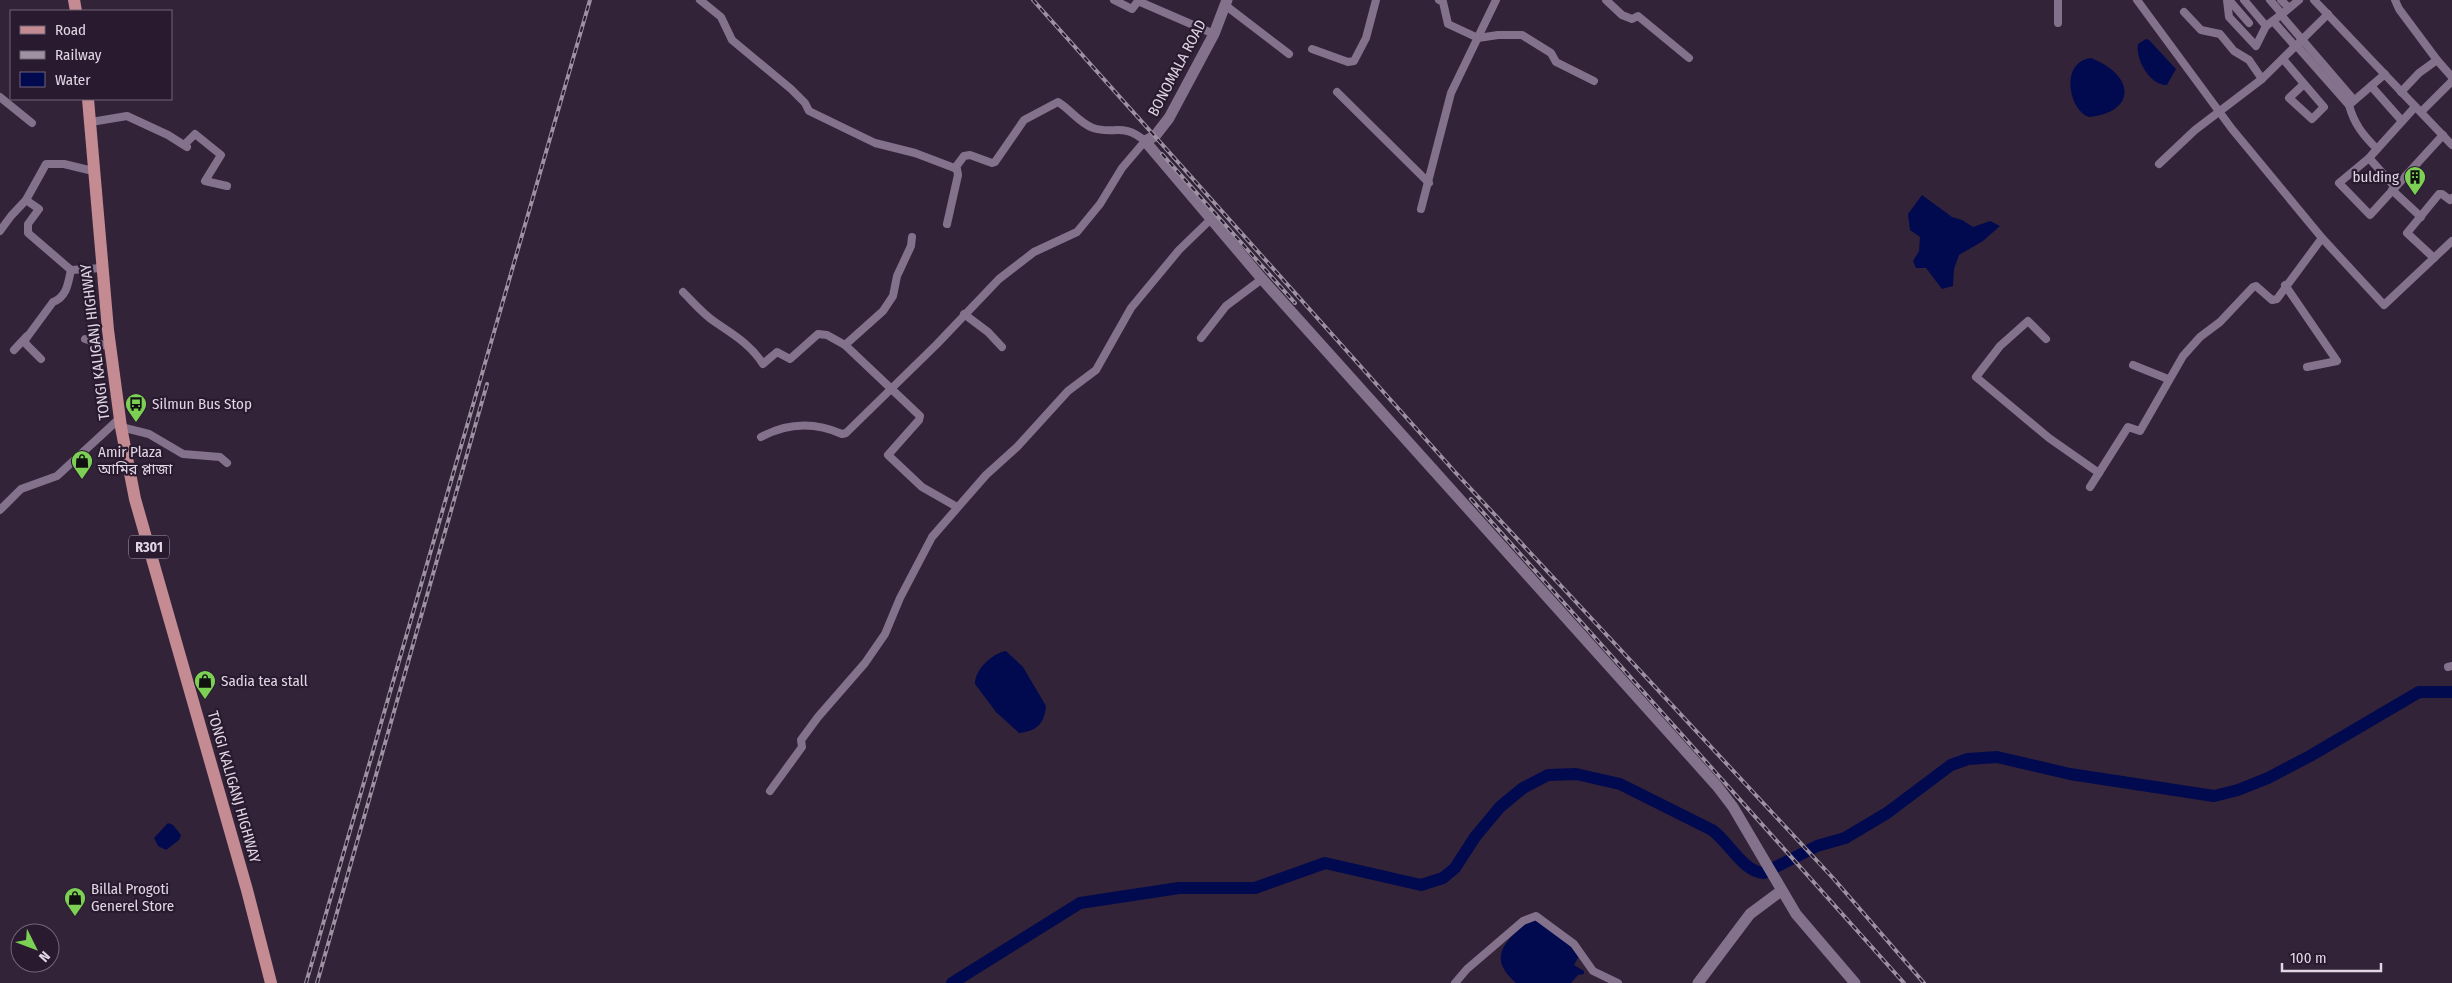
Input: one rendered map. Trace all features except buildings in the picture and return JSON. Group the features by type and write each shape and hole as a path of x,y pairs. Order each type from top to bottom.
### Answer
{"main road":[{"name":"TONGI KALIGANJ HIGHWAY","path":"88,100 110,347 135,499 247,890 269,982"}],"street":[{"path":"700,0 721,17 732,40 791,89 805,103 809,111 875,143 914,152 954,168 958,175 947,224"},
{"path":"1114,0 1132,9 1138,1 1214,34"},
{"path":"1312,49 1348,62 1354,61 1366,38 1376,0"},
{"path":"1439,0 1443,2 1448,24 1478,38 1498,35 1522,35 1551,53 1556,62 1594,81"},
{"path":"1421,209 1451,93 1496,0"},
{"path":"1606,0 1622,15 1632,19 1638,16 1689,58"},
{"path":"2058,0 2058,24"},
{"path":"2137,0 2219,112 2322,238 2384,306 2452,241"},
{"path":"2228,0 2249,24"},
{"path":"2228,0 2229,16 2256,46 2266,26 2297,1"},
{"path":"2244,0 2266,26"},
{"path":"2270,0 2284,12 2351,103 2352,117 2360,132 2377,149"},
{"path":"2281,0 2284,12"},
{"path":"2314,0 2452,145"},
{"path":"2395,0 2437,60 2452,77"},
{"path":"1226,2 1289,54"},
{"name":"BONOMALA ROAD","path":"1145,141 1156,136 1162,128 1214,34 1226,2"},
{"path":"2184,12 2201,30 2220,34 2234,51 2249,60 2262,79"},
{"path":"2159,164 2195,130 2262,79 2328,14"},
{"path":"2273,21 2351,103"},
{"path":"2283,59 2324,107 2312,119 2289,98 2304,84"},
{"path":"2401,92 2419,73 2437,60"},
{"path":"2351,103 2385,74"},
{"path":"2443,134 2370,215 2339,183 2369,158 2402,121 2452,81"},
{"path":"2371,86 2402,121"},
{"path":"1337,92 1429,183"},
{"path":"0,97 32,123"},
{"path":"954,168 964,156 970,155 992,163 995,162 1024,120 1058,102 1095,129 1125,130 1136,134 1145,141 1262,279 1704,771 1733,807 1780,890 1807,929 1855,983"},
{"path":"91,122 127,116 186,145 195,134 221,155 205,181 227,186"},
{"path":"760,437 784,427 808,425 828,428 842,434 937,344 999,279 1034,252 1077,232 1100,204 1122,168 1145,141"},
{"path":"2369,158 2421,216"},
{"path":"0,231 26,200 46,164 64,164 93,170"},
{"path":"2434,258 2407,235 2440,193 2448,199 2452,198"},
{"path":"26,200 39,209 28,224 28,233 71,270 102,268"},
{"path":"770,791 802,747 801,740 818,717 865,663 885,634 900,598 932,537 986,475 1017,447 1068,392 1096,370 1131,308 1179,250 1211,219"},
{"path":"845,346 883,311 893,296 897,276 911,246 912,237"},
{"path":"2090,487 2128,427 2140,431 2182,356 2220,322 2253,287 2256,286 2272,300 2277,299 2322,238"},
{"path":"14,350 53,302 59,300 65,293 71,270"},
{"path":"1201,338 1226,306 1262,279"},
{"path":"2285,286 2337,361 2307,367"},
{"path":"683,292 714,322 749,346 763,364 777,352 790,359 818,334 827,335 845,346 869,370 891,387 918,413 920,418 888,455 922,487 957,507"},
{"path":"964,314 988,332 1002,347"},
{"path":"2046,339 2028,320 2000,346 1976,377 2049,438 2099,473"},
{"path":"27,336 26,344 41,360"},
{"path":"85,339 110,347"},
{"path":"2133,365 2168,379"},
{"path":"0,510 21,489 57,476 121,422 149,434 183,454 220,457 227,463"},
{"path":"1698,983 1750,914 1780,890"},
{"path":"1455,983 1468,969 1524,921 1536,916 1574,944 1593,971 1618,983"}],"water":[{"path":"2146,39 2176,69 2167,85 2155,81 2141,64 2138,44"},
{"path":"2091,58 2106,65 2116,74 2122,83 2124,92 2122,101 2116,108 2105,114 2089,117 2076,106 2070,87 2074,68 2081,61"},
{"path":"1922,195 1952,217 1962,220 1973,227 1990,221 2000,226 1983,241 1959,255 1954,269 1953,286 1942,289 1926,268 1916,268 1913,261 1919,251 1920,237 1910,230 1908,214"},
{"path":"1006,651 1023,667 1046,706 1043,718 1038,726 1025,732 1019,733 996,712 975,684 978,673 985,663 1001,652"},
{"path":"168,823 173,825 181,835 179,840 166,850 158,846 154,838"},
{"path":"1533,919 1558,934 1569,945 1579,956 1574,965 1584,971 1584,974 1578,975 1571,983 1516,983 1510,977 1502,966 1501,955 1503,949 1524,924"}],"waterway":[{"path":"952,983 1080,903 1179,888 1255,888 1325,863 1421,885 1443,878 1455,868 1475,837 1500,807 1523,788 1548,775 1576,774 1620,784 1712,830 1749,868 1764,873 1817,846 1845,838 1887,813 1951,765 1968,759 1997,757 2070,774 2214,796 2238,790 2268,778 2310,756 2419,692 2452,692"}],"railway":[{"path":"306,983 590,0"},
{"path":"1033,0 1455,472 1833,878 1924,983"},
{"path":"1162,154 1295,303"},
{"path":"317,983 487,384"},
{"path":"1471,499 1904,983"}],"place":[{"name":"bulding","path":"2415,196"},
{"name":"Silmun Bus Stop","path":"136,423"},
{"name":"Amir Plaza আমির প্লাজা","path":"82,480"},
{"name":"Sadia tea stall","path":"205,700"},
{"name":"Billal Progoti Generel Store","path":"75,917"}]}
